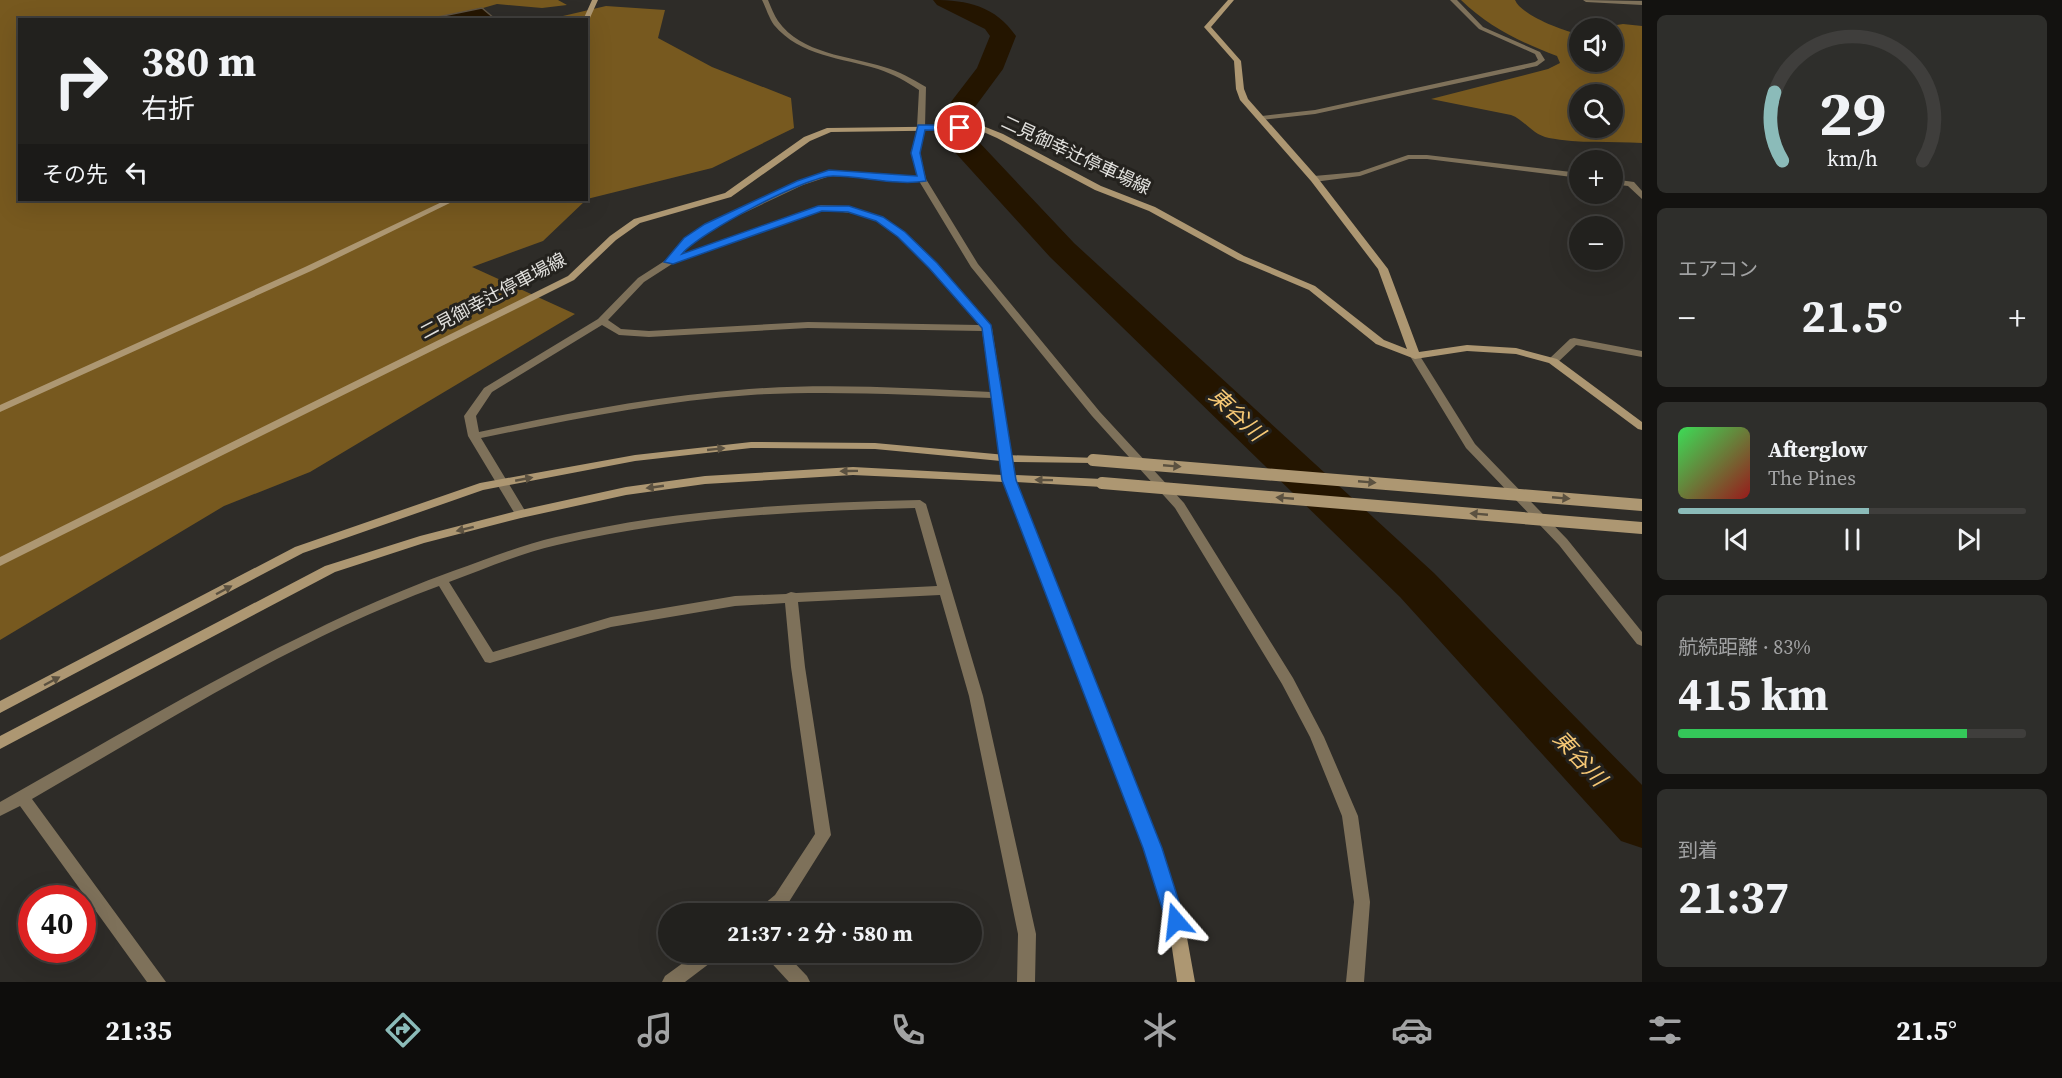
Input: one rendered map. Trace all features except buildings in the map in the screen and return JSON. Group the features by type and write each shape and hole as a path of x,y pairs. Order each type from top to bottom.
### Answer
{"street":[{"path":"587,18 595,0"},
{"path":"765,0 768,10 796,43 892,72 916,83 923,89 921,127 916,153 922,179 974,266 1096,414 1180,506 1288,682 1317,737 1350,816 1362,902 1355,982"},
{"path":"1231,0 1207,27 1237,61 1240,89 1244,100 1314,179 1383,269 1415,356 1470,446 1563,542 1642,641"},
{"path":"1262,118 1315,112 1537,64 1542,60 1538,53 1481,28 1454,0"},
{"path":"1586,0 1642,3"},
{"name":"二見御幸辻停車場線","path":"0,562 571,278 613,238 636,221 728,195 807,139 830,130 921,127 980,129 1000,136 1098,188 1152,209 1241,258 1312,288 1380,342 1415,356"},
{"path":"1314,179 1360,174 1407,157 1427,157 1569,175"},
{"path":"669,262 687,241 709,226 800,183 829,173 922,179"},
{"path":"1623,183 1631,184 1642,196"},
{"path":"0,409 308,269 450,201"},
{"path":"521,514 474,436 470,416 488,390 602,321 641,280 669,262 821,208 849,209 880,219 901,234 933,265 987,328 1009,480 1153,848 1176,921 1186,982"},
{"path":"602,321 619,332 649,334 808,325 987,328"},
{"path":"1553,361 1574,341 1642,354"},
{"path":"1415,356 1467,348 1516,351 1553,361 1642,427"},
{"path":"474,436 650,403 752,392 865,391 996,395"},
{"path":"0,708 299,550 480,487 634,458 751,445 875,446 1006,458 1093,460 1642,505"},
{"path":"0,743 330,569 420,540 521,514 626,491 716,479 853,471 1102,483 1642,528"},
{"path":"0,810 263,661 378,604 441,579 554,542 703,514 810,506 920,504 976,696 1027,934 1026,982"},
{"path":"441,579 490,658 611,622 735,601 791,596 946,590"},
{"path":"777,903 823,835 798,667 791,596"},
{"path":"22,797 157,982"},
{"path":"671,982 697,963"},
{"path":"782,963 801,982"}],"shaded area":[{"path":"0,0 558,0 567,5 542,8 497,4 483,8 493,18 18,18 18,201 585,201 543,241 472,267 575,314 310,472 224,506 0,640"},
{"path":"1461,0 1515,0 1519,6 1534,17 1569,32 1569,72 1623,72 1623,24 1642,26 1642,143 1583,142 1549,138 1538,134 1511,115 1431,99 1548,69 1560,63 1557,56 1506,33"},
{"path":"606,6 665,10 658,38 712,67 791,98 794,128 712,168 588,199 588,18 554,18"},
{"path":"482,8 494,18 433,18"}],"waterway":[{"name":"東谷川","path":"945,0 994,24 1003,36 990,69 958,111 963,143 1062,250 1417,585 1642,824"}],"route":[{"path":"960,128 921,127 916,153 922,179 829,173 800,183 709,226 687,241 669,262 821,208 849,209 880,219 901,234 933,265 987,328 1009,480 1153,848 1176,921"}]}
